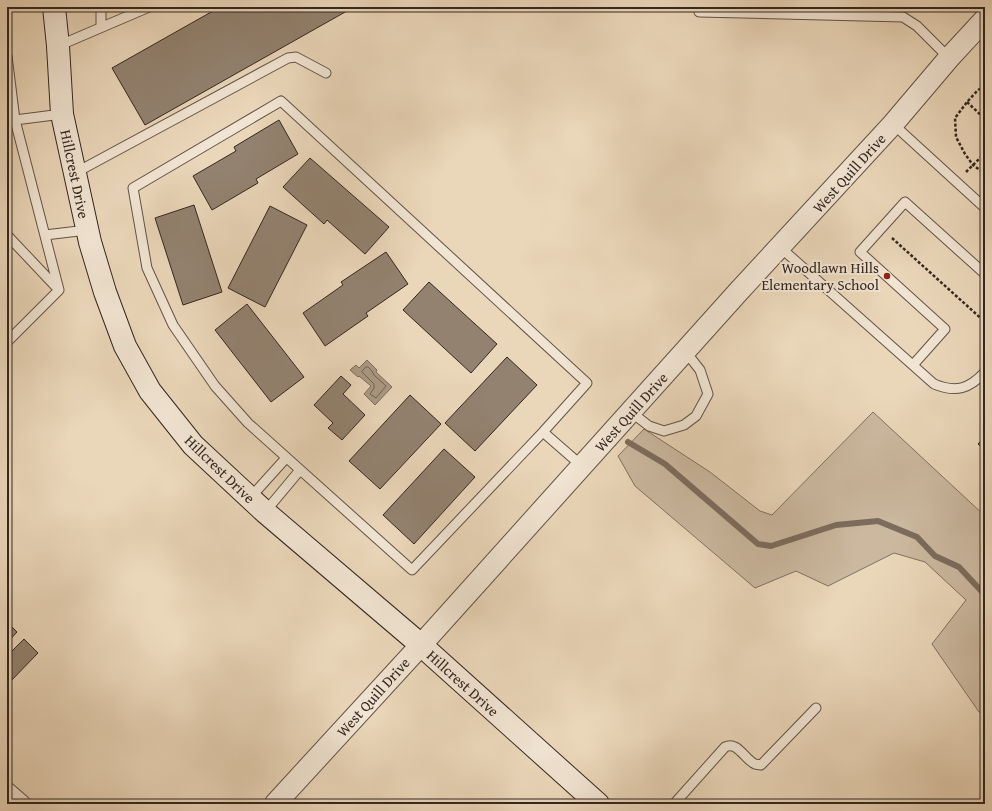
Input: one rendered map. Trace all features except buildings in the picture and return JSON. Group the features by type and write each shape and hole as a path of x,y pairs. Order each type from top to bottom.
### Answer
{"main road":[{"name":"Hillcrest Drive","path":"54,7 62,114 87,230 105,292 125,346 150,391 193,445 258,505 421,645 598,804"}],"street":[{"name":"West Quill Drive","path":"275,804 421,645 630,412 781,248 985,19"},
{"path":"7,791 22,804"}],"lane":[{"path":"101,7 101,27"},
{"path":"58,46 149,7"},
{"path":"699,12 902,17 917,26 949,58"},
{"path":"7,56 15,120 59,290"},
{"path":"75,173 288,58 296,57 326,73"},
{"path":"281,101 587,382 543,432 412,570 248,423 215,386 173,325 147,268 133,188 281,101"},
{"path":"15,120 62,114"},
{"path":"893,124 985,208"},
{"path":"913,365 945,329 860,252 905,202 985,274"},
{"path":"46,235 87,230"},
{"path":"7,235 59,290"},
{"path":"781,248 934,384 955,390 980,378 985,372"},
{"path":"7,342 59,290"},
{"path":"630,412 649,426 664,431 684,425 696,416 708,394 700,370 685,352"},
{"path":"543,432 582,466"},
{"path":"258,505 286,458"},
{"path":"258,505 300,470"},
{"path":"674,804 725,747 734,745 755,764 762,765 816,708"}],"path":[{"path":"985,86 978,90 955,118 956,137 964,154 973,165 985,174"},
{"path":"967,102 985,119"},
{"path":"956,182 985,153"},
{"path":"881,229 985,322"}],"shaded area":[{"path":"873,412 985,516 985,715 979,712 932,644 966,600 925,562 894,553 828,586 796,571 755,588 635,486 618,456 644,429 710,472 760,511 772,515"}],"water":[{"path":"367,360 377,370 376,372 392,387 375,405 364,394 371,386 350,370 356,365 359,368"}],"waterway":[{"path":"628,442 665,464 758,544 771,546 836,525 878,521 917,537 935,556 959,567 985,595"}],"place":[{"name":"Woodlawn Hills Elementary School","path":"887,276"}]}
